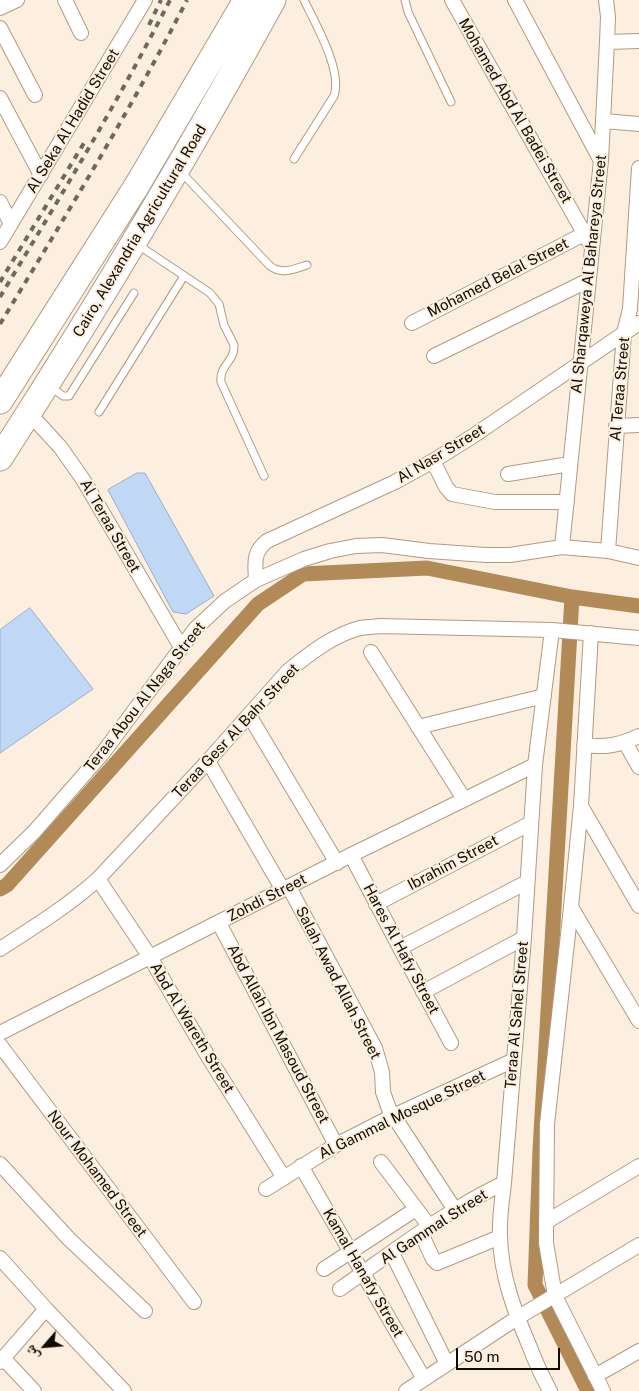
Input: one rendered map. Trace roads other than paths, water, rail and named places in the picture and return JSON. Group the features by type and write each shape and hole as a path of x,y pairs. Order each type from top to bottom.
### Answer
{"highway":[{"name":"Cairo, Alexandria Agricultural Road","path":"0,401 136,187 246,0"},
{"name":"Cairo, Alexandria Agricultural Road","path":"0,458 134,242 217,101 273,0"}],"street":[{"path":"0,8 17,0"},
{"path":"65,0 81,33"},
{"name":"Al Seka Al Hadid Street","path":"0,242 145,0"},
{"name":"Mohamed Abd Al Badei Street","path":"452,0 592,247"},
{"path":"515,0 601,160"},
{"name":"Al Sharqaweya Al Bahareya Street","path":"562,547 601,160 607,42 606,0"},
{"path":"0,28 35,94"},
{"path":"607,42 639,41"},
{"path":"0,98 41,175"},
{"path":"604,121 639,124"},
{"name":"Al Teraa Street","path":"608,551 624,333 635,280 639,168"},
{"path":"0,202 11,224"},
{"name":"Mohamed Belal Street","path":"412,323 584,234"},
{"path":"434,356 589,280"},
{"name":"Al Nasr Street","path":"256,580 255,562 257,554 261,546 268,541 395,482 433,461 639,323"},
{"name":"Al Teraa Street","path":"29,413 61,448 84,480 181,648"},
{"path":"616,426 639,425"},
{"path":"433,461 446,487 452,494 494,502 567,502"},
{"path":"508,474 570,464"},
{"name":"Teraa Abou Al Naga Street","path":"0,866 34,832 102,754 196,628 225,601 256,580 304,559 356,546 382,545 486,555 510,554 562,547 608,551 639,558"},
{"name":"Teraa Gesr Al Bahr Street","path":"0,949 45,920 98,879 208,761 288,671 303,658 342,634 360,628 380,626 552,630 639,638"},
{"name":"Teraa Al Sahel Street","path":"550,1391 542,1377 520,1316 509,1292 503,1265 500,1210 504,1183 524,938 526,882 535,765 552,630"},
{"path":"591,633 581,806 572,907 547,1124 546,1243 551,1298 603,1391"},
{"path":"371,652 464,799"},
{"path":"418,727 544,696"},
{"path":"249,715 337,863"},
{"path":"584,745 613,746 639,736"},
{"path":"625,742 639,767"},
{"name":"Salah Awad Allah Street","path":"208,761 286,889 375,1048 382,1072 385,1101 393,1116 455,1210"},
{"name":"Zohdi Street","path":"0,1033 351,855 535,765"},
{"path":"581,806 639,906"},
{"name":"Ibrahim Street","path":"376,904 531,823"},
{"name":"Hares Al Hafy Street","path":"351,855 451,1043"},
{"name":"Abd Al Wareth Street","path":"98,879 150,957 209,1058 284,1178"},
{"path":"400,948 526,882"},
{"path":"572,907 639,1021"},
{"name":"Abd Allah Ibn Masoud Street","path":"219,923 336,1145"},
{"path":"424,992 524,938"},
{"name":"Nour Mohamed Street","path":"0,1045 194,1302"},
{"name":"Al Gammal Mosque Street","path":"266,1189 336,1145 393,1116 514,1060"},
{"path":"380,1162 416,1209 426,1230 433,1259 437,1263 500,1237"},
{"path":"0,1164 69,1239 145,1311"},
{"name":"Kamal Hanafy Street","path":"301,1166 424,1379"},
{"path":"546,1222 639,1166"},
{"name":"Al Gammal Street","path":"340,1289 455,1210 504,1183"},
{"path":"324,1269 416,1209"},
{"path":"406,1391 520,1316 639,1245"},
{"path":"392,1253 447,1364"},
{"path":"0,1258 124,1391"},
{"path":"34,1391 2,1361 46,1309"},
{"path":"595,1376 639,1351"}],"lane":[{"path":"294,159 334,96 336,85 331,61 304,0"},
{"path":"405,0 408,12 451,102"},
{"path":"178,168 274,269 285,272 307,265"},
{"path":"134,242 210,293 219,304 224,325 235,348 233,356 223,368 221,382 264,476"},
{"path":"99,412 184,276"},
{"path":"47,384 64,396 68,396 134,294"}],"waterway":[{"path":"0,889 7,885 258,604 303,574 427,568 572,597 639,606"},
{"path":"572,597 540,1150 535,1285 588,1391"}],"railway":[{"path":"149,25 161,0"},
{"path":"0,297 109,113 170,0"},
{"path":"0,324 120,123 187,0"},
{"path":"0,282 84,143"}]}
